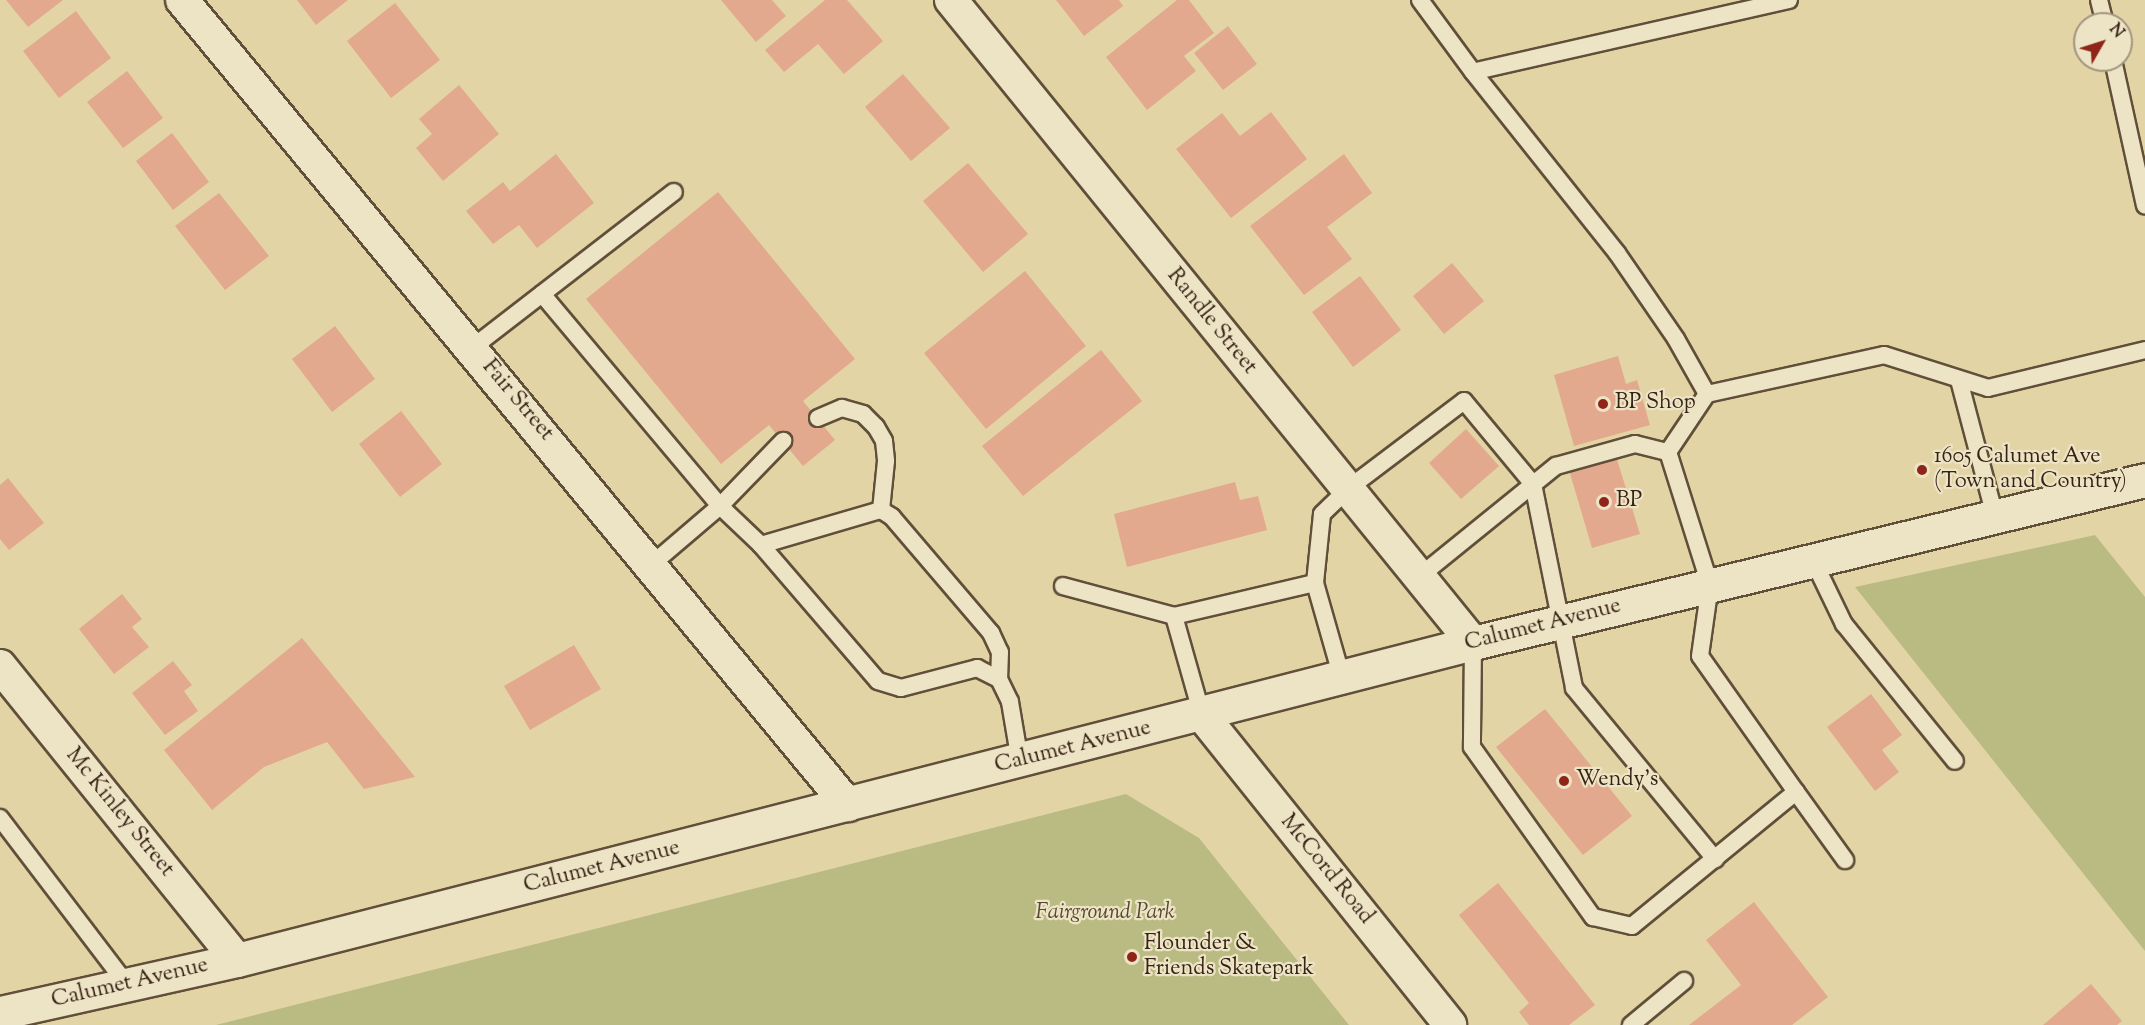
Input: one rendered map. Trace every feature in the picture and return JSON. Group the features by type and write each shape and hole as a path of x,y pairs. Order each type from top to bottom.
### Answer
{"main road":[{"name":"Calumet Avenue","path":"0,1013 237,960 1202,715 1473,643 2145,480"}],"street":[{"name":"Fair Street","path":"182,0 848,805"},
{"name":"Randle Street","path":"951,0 1473,643"},
{"name":"Mc Kinley Street","path":"0,666 237,960"},
{"name":"McCord Road","path":"1202,715 1450,1025"}],"lane":[{"path":"1420,0 1473,72 1617,253 1676,339 1707,394"},
{"path":"1473,72 1789,0"},
{"path":"2116,72 2145,207"},
{"path":"472,348 674,192"},
{"path":"542,294 720,506 761,545 878,681 901,688 977,668 999,679"},
{"path":"1668,452 1707,394 1884,355 1988,388 2145,350"},
{"path":"1959,380 1995,516"},
{"path":"1342,678 1315,583 1322,514 1349,488 1464,401 1533,484 1574,688 1715,859"},
{"path":"818,418 842,408 863,414 876,427 884,441 886,461 881,510"},
{"path":"651,565 720,506 783,441"},
{"path":"1419,576 1556,466 1635,444 1668,452"},
{"path":"1668,452 1710,585 1700,656 1845,860"},
{"path":"761,545 881,510 892,517 991,633 1000,652 999,679 1010,702 1020,761"},
{"path":"1813,560 1844,624 1955,761"},
{"path":"1063,586 1174,616 1315,583"},
{"path":"1174,616 1202,715"},
{"path":"1473,643 1472,747 1593,917 1632,926 1797,792"},
{"path":"0,818 127,985"},
{"path":"1631,1025 1684,981"}],"green space":[{"path":"2095,535 2145,597 2145,951 1855,587"},
{"name":"Fairground Park","path":"1126,794 1199,838 1349,1025 216,1025"}],"building":[{"path":"6,0 63,0 28,27"},
{"path":"297,0 348,0 316,25"},
{"path":"721,0 772,0 786,16 756,42"},
{"path":"825,0 847,0 883,41 844,74 818,44 784,72 765,50"},
{"path":"1056,0 1119,0 1123,6 1084,36"},
{"path":"1177,0 1189,0 1214,33 1184,56 1196,71 1147,110 1106,57"},
{"path":"395,3 440,60 391,98 347,41"},
{"path":"76,11 111,58 59,98 23,51"},
{"path":"1228,26 1257,64 1223,90 1194,53"},
{"path":"127,71 163,118 123,148 87,102"},
{"path":"903,74 950,128 911,161 865,107"},
{"path":"459,85 499,134 443,181 416,148 432,134 419,119"},
{"path":"1271,112 1307,159 1231,218 1176,149 1222,113 1240,136"},
{"path":"172,133 209,182 173,210 136,161"},
{"path":"556,154 594,203 537,248 519,225 493,244 466,211 503,182 510,191"},
{"path":"1344,154 1372,193 1327,227 1352,259 1304,295 1250,226"},
{"path":"968,163 1028,234 983,272 923,201"},
{"path":"718,192 855,359 803,401 835,440 803,466 769,425 721,464 586,299"},
{"path":"219,193 269,256 225,290 175,226"},
{"path":"1452,263 1484,301 1444,334 1413,296"},
{"path":"1025,271 1086,346 986,429 924,353"},
{"path":"1360,276 1401,330 1353,367 1312,312"},
{"path":"335,326 375,379 332,412 292,359"},
{"path":"1101,350 1142,401 1023,496 982,446"},
{"name":"BP Shop","path":"1618,356 1626,384 1637,380 1650,425 1574,446 1554,375"},
{"path":"401,411 442,464 400,497 359,444"},
{"path":"1466,429 1499,466 1461,499 1429,463"},
{"name":"BP","path":"1616,456 1640,534 1592,548 1569,470"},
{"path":"8,478 44,523 9,550 0,539 0,485"},
{"path":"1235,482 1240,500 1258,496 1267,530 1127,567 1114,514"},
{"path":"122,594 142,619 132,627 149,647 114,674 79,629"},
{"path":"302,638 415,777 364,789 327,742 264,767 212,810 164,750"},
{"path":"574,645 601,689 530,730 504,686"},
{"path":"173,661 192,685 184,691 198,711 165,735 132,693"},
{"path":"1871,694 1902,735 1882,750 1899,772 1875,791 1827,727"},
{"name":"Wendy's","path":"1545,709 1632,816 1583,855 1496,747"},
{"path":"1498,883 1595,1005 1569,1025 1529,1025 1519,1012 1529,1003 1459,915"},
{"path":"1754,902 1828,997 1792,1025 1689,1025 1741,985 1706,940"},
{"path":"2091,984 2122,1021 2117,1025 2043,1025"}],"place":[{"name":"BP Shop","path":"1603,404"},
{"name":"1605 Calumet Ave (Town and Country)","path":"1922,470"},
{"name":"BP","path":"1604,502"},
{"name":"Wendy's","path":"1564,781"},
{"name":"Flounder & Friends Skatepark","path":"1132,957"}]}
